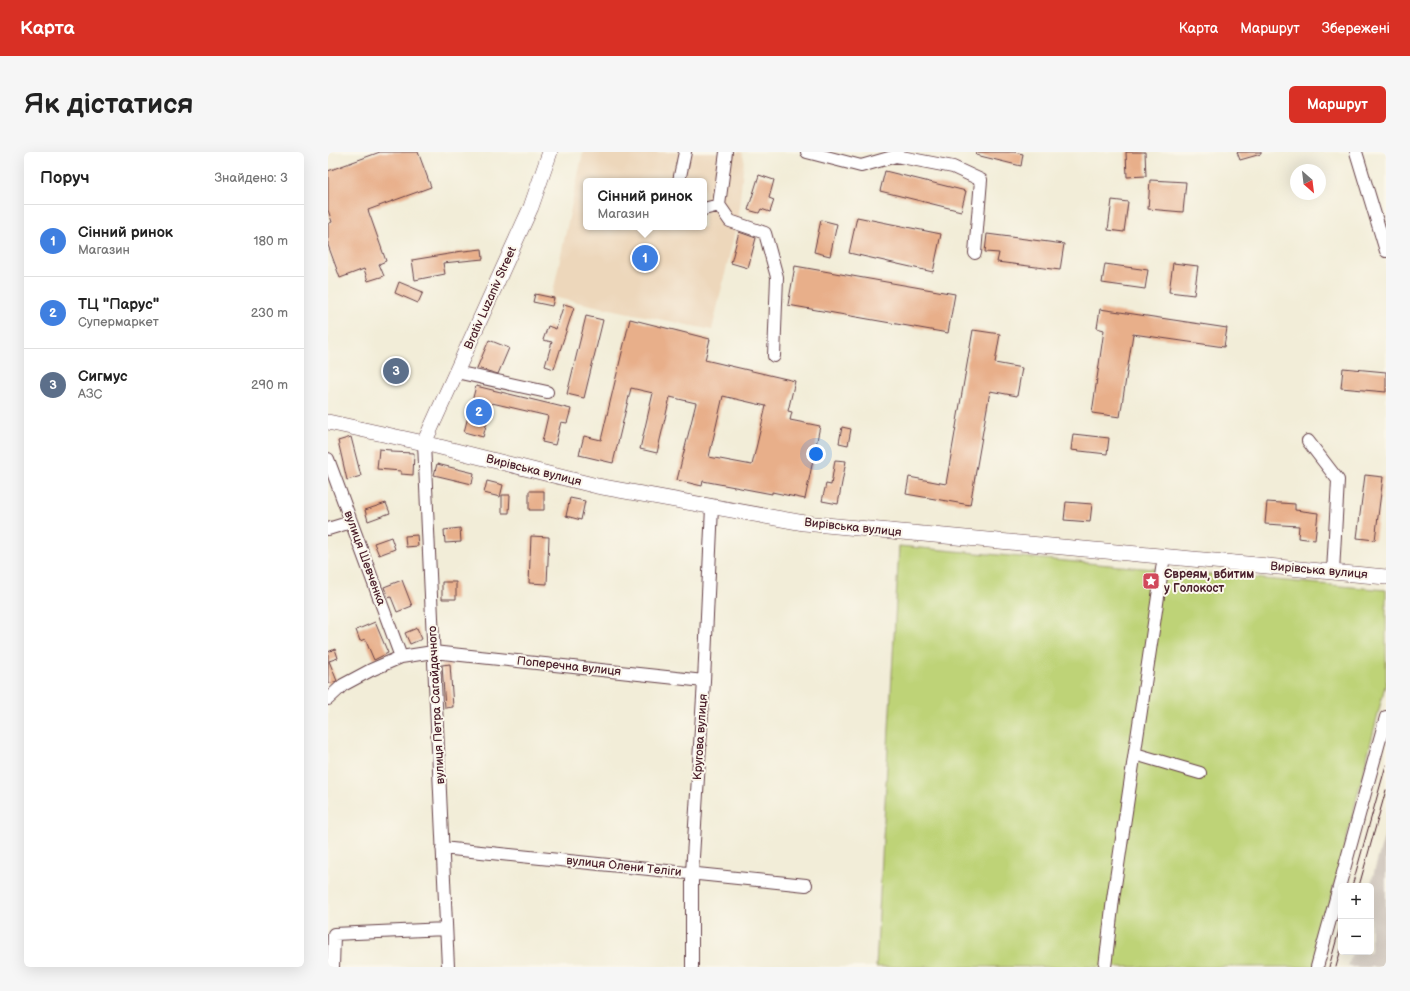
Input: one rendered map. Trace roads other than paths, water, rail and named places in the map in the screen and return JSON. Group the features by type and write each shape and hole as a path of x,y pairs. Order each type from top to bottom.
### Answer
{"main road":[{"name":"Brativ Luzaniv Street","path":"424,443 531,207 550,152"},
{"name":"Вирівська вулиця","path":"328,422 424,443 597,486 804,522 1386,576"}],"street":[{"path":"680,178 685,152"},
{"path":"726,152 719,205 730,221 765,233 777,277 774,356"},
{"path":"807,152 861,166 896,156 953,167 981,180 975,253"},
{"path":"1356,152 1386,251"},
{"path":"707,208 719,205"},
{"path":"456,372 546,392"},
{"path":"1308,441 1338,480 1334,572"},
{"name":"вулиця Петра Сагайдачного","path":"424,443 448,967"},
{"name":"вулиця Шевченка","path":"328,459 401,657"},
{"name":"Кругова вулиця","path":"692,967 692,873 704,681 712,507"},
{"path":"328,529 351,522"},
{"path":"1105,967 1164,556"},
{"name":"Поперечна вулиця","path":"328,699 343,685 371,670 401,657 433,652 704,681"},
{"path":"1317,967 1386,717"},
{"path":"1135,754 1200,773"},
{"name":"вулиця Олени Теліги","path":"442,848 806,885"},
{"path":"333,967 334,934 446,929"}],"tram line":[{"path":"1353,883 1386,765"},
{"path":"1360,883 1386,790"},
{"path":"1329,967 1338,934"},
{"path":"1336,967 1339,955"}],"place":[{"name":"Сінний ринок","path":"645,258"},
{"name":"Сигмус","path":"396,371"},
{"name":"ТЦ \"Парус\"","path":"479,412"},
{"name":"Євреям, вбитим у Голокост","path":"1151,581"}]}
